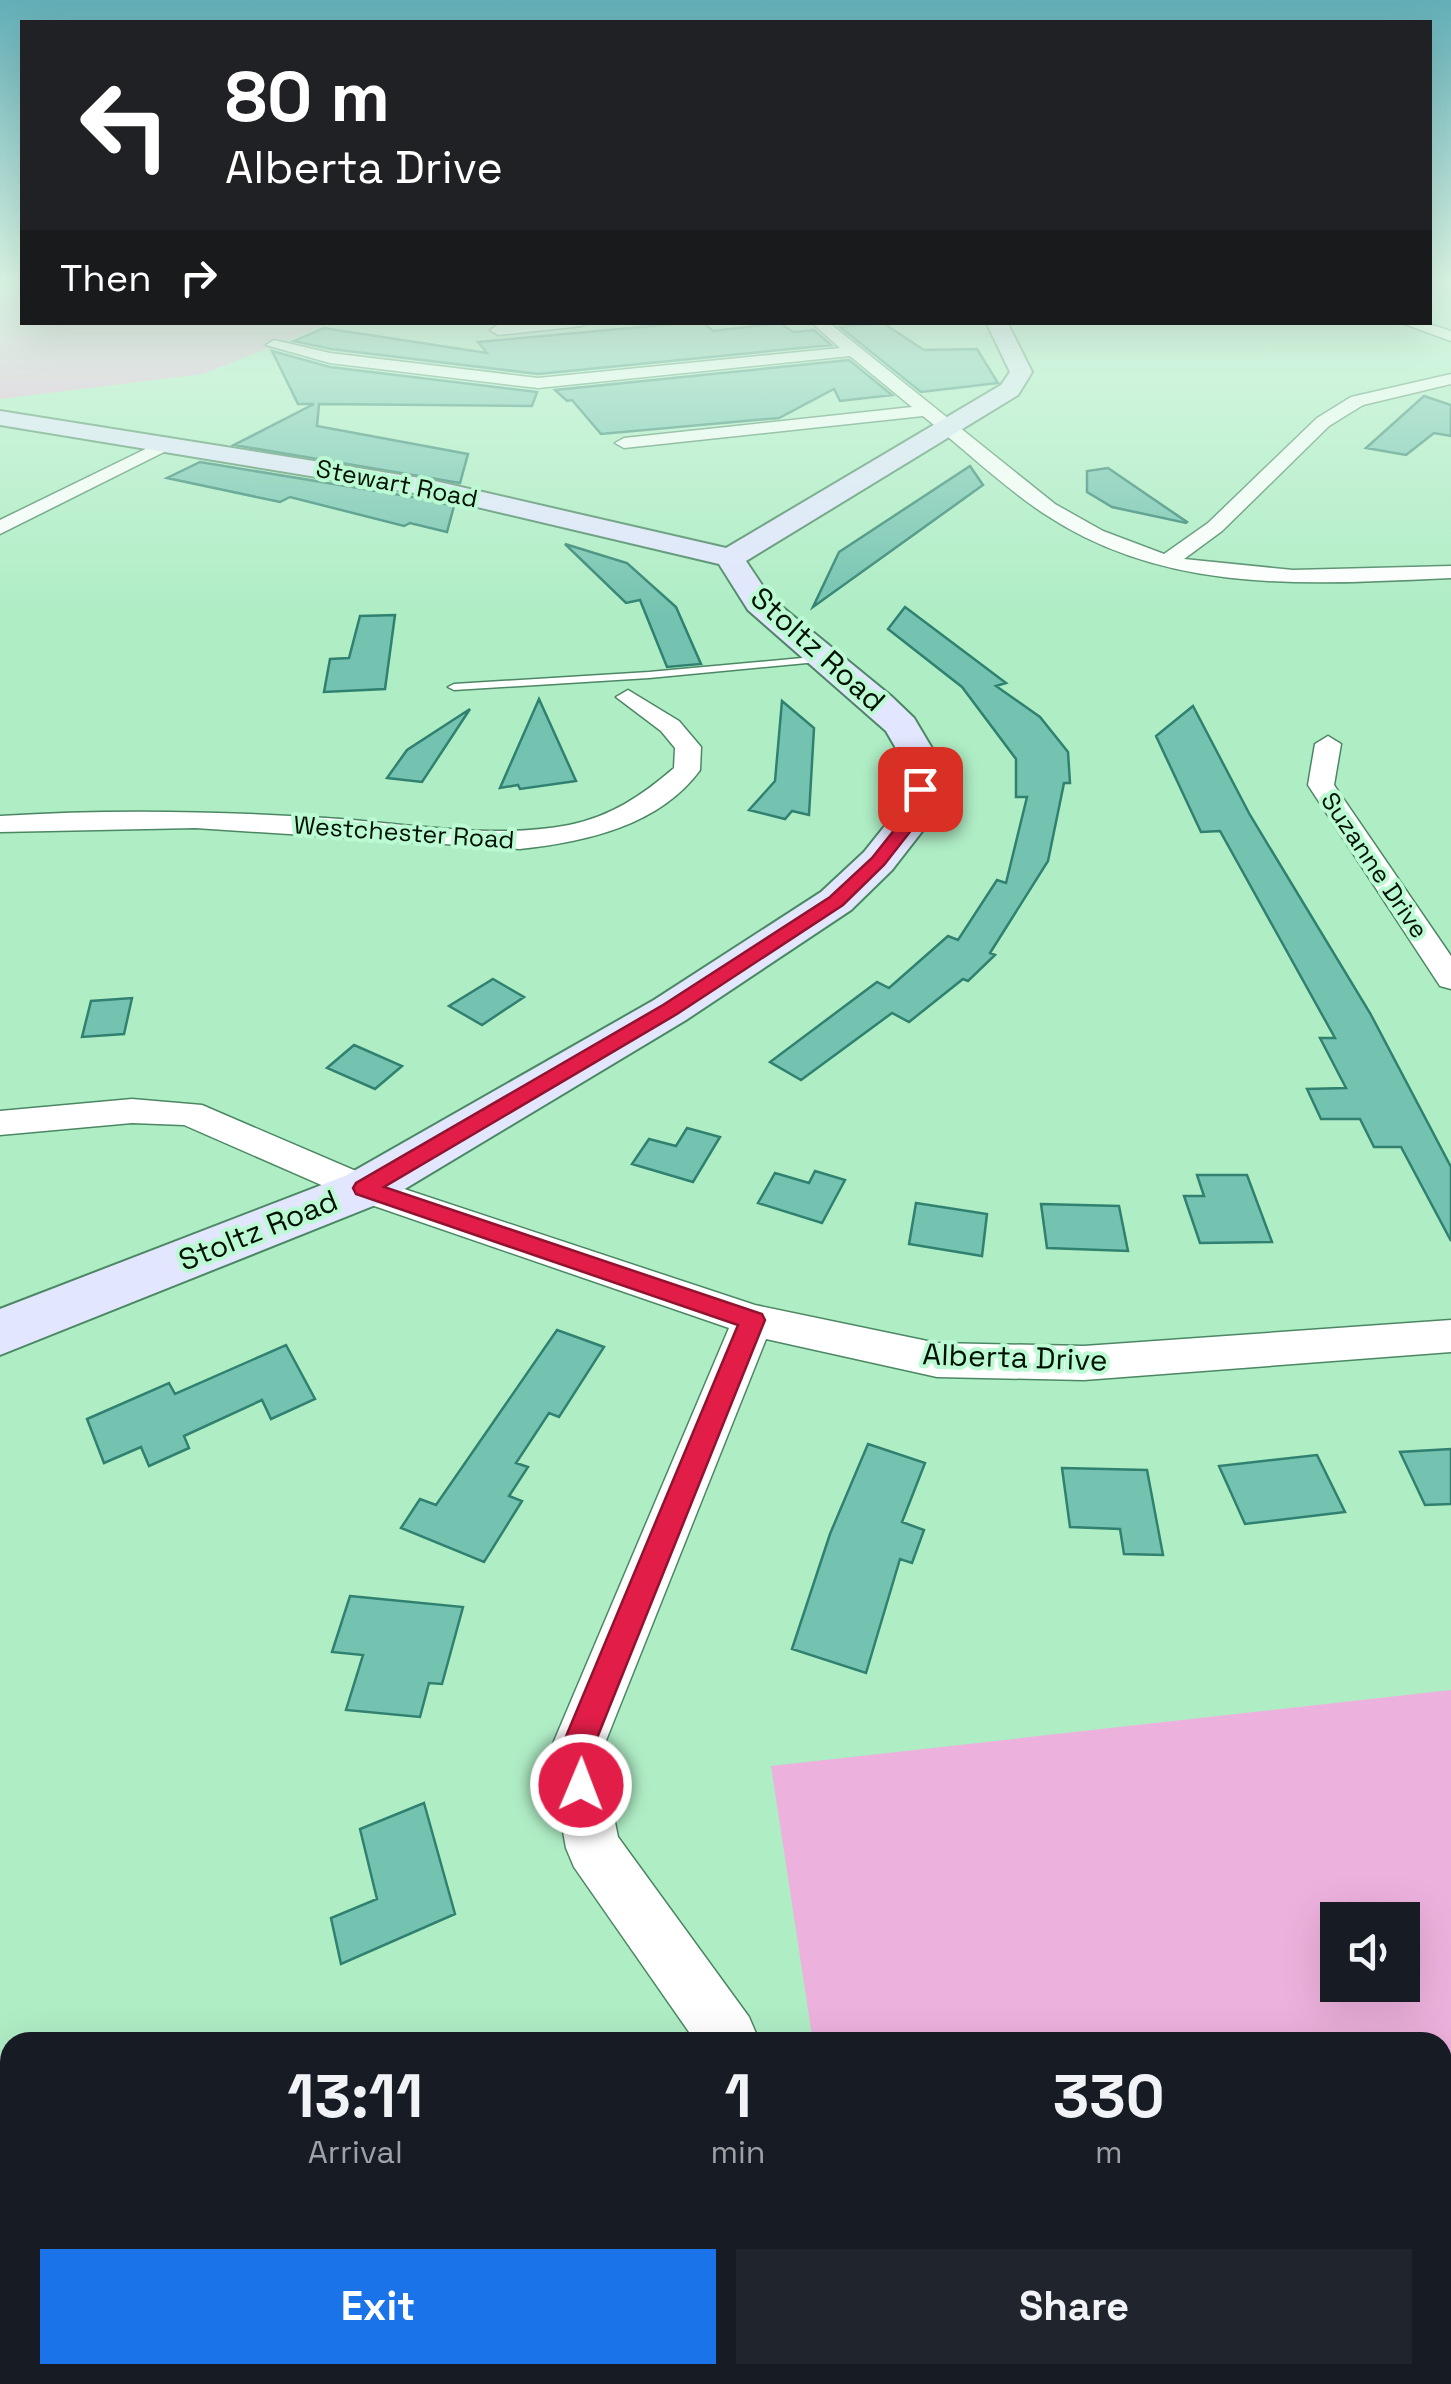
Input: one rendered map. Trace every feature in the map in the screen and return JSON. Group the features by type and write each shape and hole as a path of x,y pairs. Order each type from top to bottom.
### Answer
{"street":[{"path":"901,390 1084,534 1127,552 1165,563 1257,578 1451,572"},
{"path":"730,558 938,420 1009,390"},
{"path":"1165,563 1215,527 1323,422 1356,402 1405,390"},
{"name":"Stewart Road","path":"0,418 426,487 730,558"},
{"path":"624,443 938,420"},
{"path":"0,528 168,443"},
{"name":"Stoltz Road","path":"0,1332 364,1188 670,1010 836,901 878,861 907,824 920,789 916,750 901,726 879,703 760,603 730,558"},
{"name":"Westchester Road","path":"0,824 64,818 202,819 520,840 562,836 616,823 657,800 687,770 688,747 670,726 628,698"},
{"name":"Suzanne Drive","path":"1328,744 1321,785 1451,979"},
{"name":"Alberta Drive","path":"0,1123 132,1111 189,1113 364,1188 753,1320 938,1360 1084,1363 1451,1336"},
{"path":"724,2032 593,1848 575,1753 753,1320"}],"lane":[{"path":"454,687 649,675 824,658"}],"shaded area":[{"path":"0,390 71,390 0,399"},
{"path":"1451,1690 1451,2032 811,2032 771,1766"}],"building":[{"path":"291,390 537,392 532,406 319,404 317,426 468,454 460,483 234,445 314,404 298,404"},
{"path":"555,390 832,390 779,418 601,434 572,400 567,401"},
{"path":"835,390 886,390 892,395 840,401"},
{"path":"1424,396 1451,405 1451,436 1434,433 1406,455 1366,448"},
{"path":"200,462 454,506 447,532 410,523 404,526 290,497 280,502 167,478"},
{"path":"970,466 983,485 813,607 839,552"},
{"path":"1108,468 1187,522 1112,507 1087,492 1087,471"},
{"path":"565,544 627,563 676,607 701,664 667,667 640,600 626,603"},
{"path":"905,607 1006,683 996,686 1040,717 1068,752 1070,783 1064,783 1048,861 990,953 995,955 968,981 963,979 909,1022 892,1013 801,1080 770,1062 877,982 889,988 948,936 958,940 997,880 1006,883 1027,797 1016,797 1016,759 962,687 888,629"},
{"path":"395,615 385,689 324,692 330,659 349,658 360,616"},
{"path":"539,699 576,781 500,788"},
{"path":"782,701 814,728 809,815 792,811 785,819 749,810 775,781"},
{"path":"1193,706 1250,815 1370,1013 1451,1167 1451,1241 1401,1147 1374,1147 1360,1119 1321,1119 1307,1089 1346,1088 1320,1038 1335,1038 1220,831 1201,832 1156,736"},
{"path":"470,709 422,782 387,778 407,750"},
{"path":"493,979 524,997 482,1025 449,1006"},
{"path":"132,998 124,1034 82,1037 91,1001"},
{"path":"354,1045 402,1066 375,1089 327,1068"},
{"path":"687,1128 720,1137 693,1182 632,1164 649,1139 676,1146"},
{"path":"815,1171 845,1180 822,1223 758,1203 775,1173 809,1183"},
{"path":"1197,1175 1247,1175 1272,1242 1200,1243 1184,1196 1204,1196"},
{"path":"916,1203 987,1214 982,1256 909,1244"},
{"path":"1041,1204 1119,1206 1128,1251 1047,1248"},
{"path":"557,1330 604,1347 559,1417 549,1413 516,1463 528,1467 509,1496 522,1501 484,1562 401,1528 420,1499 436,1505"},
{"path":"286,1345 315,1399 271,1419 262,1400 184,1436 189,1448 149,1466 141,1447 104,1463 87,1419 169,1383 175,1394"},
{"path":"868,1444 925,1463 902,1522 924,1530 912,1563 900,1559 866,1673 792,1649 830,1534"},
{"path":"1451,1449 1451,1504 1425,1505 1400,1452"},
{"path":"1317,1455 1345,1512 1245,1524 1219,1466"},
{"path":"1062,1468 1147,1470 1163,1555 1124,1554 1120,1529 1070,1527"},
{"path":"350,1596 463,1607 442,1684 429,1683 420,1717 346,1710 363,1655 332,1652"},
{"path":"424,1803 455,1914 341,1964 331,1918 377,1899 360,1829"}],"route":[{"path":"581,1785 575,1753 753,1320 364,1188 670,1010 836,901 878,861 907,824 920,789"}]}
